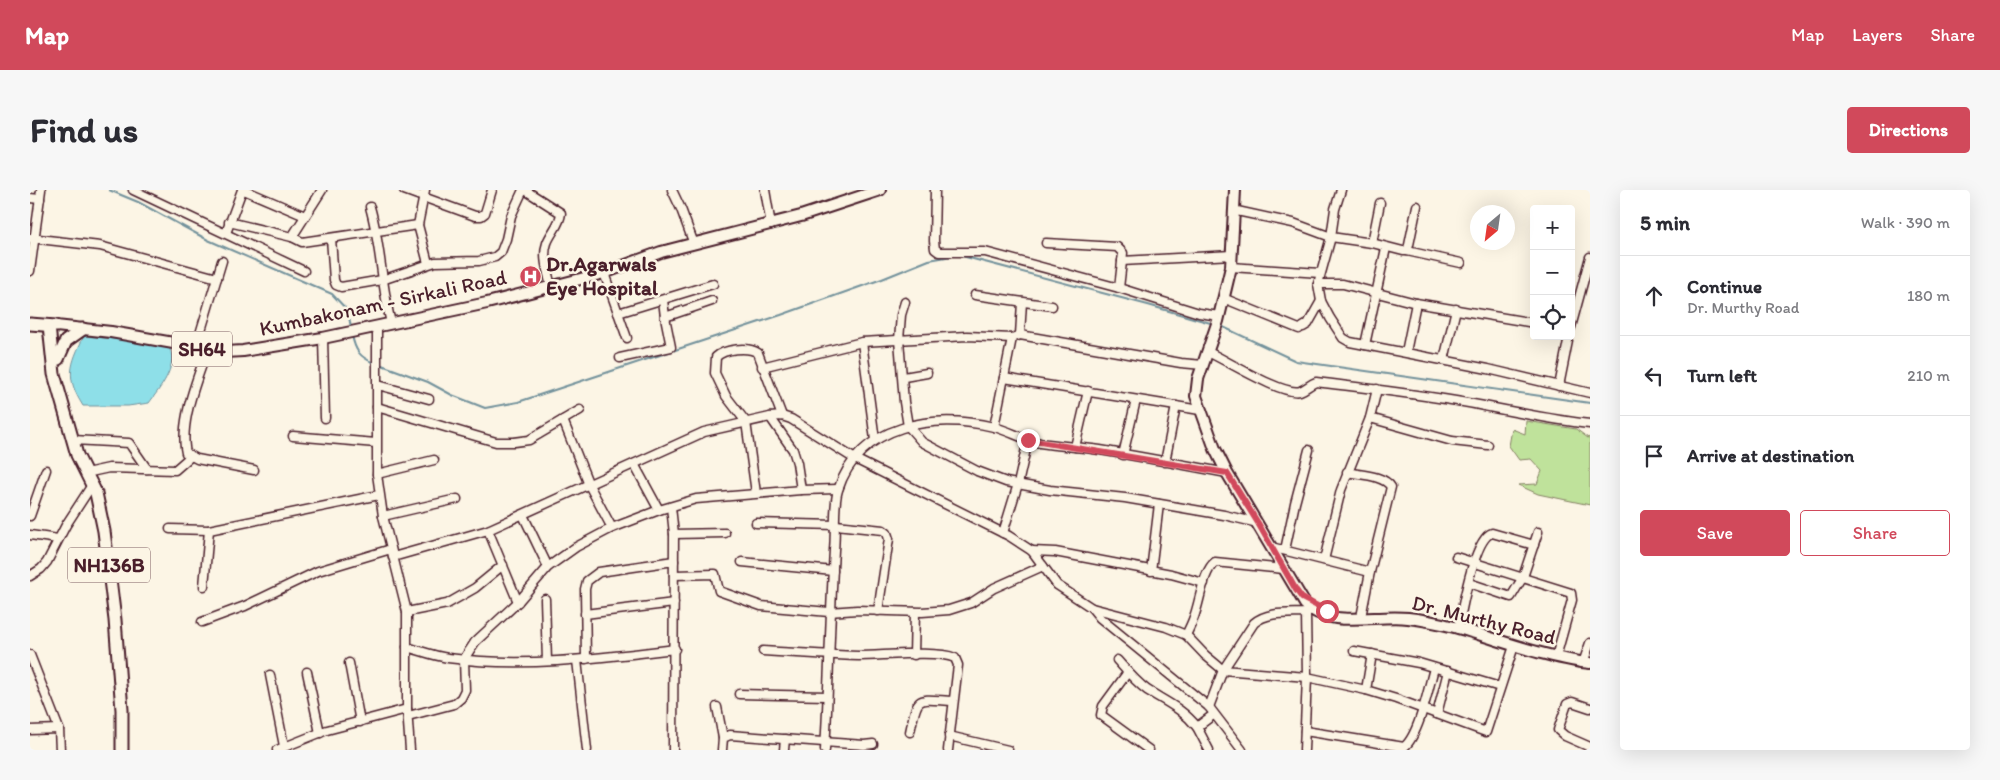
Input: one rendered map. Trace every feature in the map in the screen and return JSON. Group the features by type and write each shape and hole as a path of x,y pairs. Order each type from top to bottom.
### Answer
{"highway":[{"name":"Kumbakonam - Sirkali Road","path":"31,324 52,326"},
{"path":"31,324 55,357 66,341 83,329"},
{"name":"NH136B","path":"52,326 55,357 54,374 73,440 96,493 104,531 115,620 122,710 122,750"}],"main road":[{"name":"Kumbakonam - Sirkali Road","path":"52,326 83,329 196,347 207,351 226,352 323,338 604,273 661,252 771,225 880,190"},
{"name":"Dr. Murthy Road","path":"1235,190 1231,267 1219,318 1203,366 1200,408 1215,449 1227,473 1309,611 1325,617 1338,619 1361,617 1406,618 1432,622 1514,646 1587,663"},
{"name":"Dr. Murthy Road","path":"1232,237 1241,190"},
{"name":"Dr. Murthy Road","path":"1302,598 1338,619"}],"street":[{"path":"30,270 32,238 42,190"},
{"path":"133,190 304,271"},
{"path":"226,233 243,190 305,216"},
{"path":"292,238 322,190"},
{"path":"404,190 425,194 474,216 482,216 485,213 492,190"},
{"path":"331,238 334,280 336,285 341,287 382,280 428,264 479,261 495,257 501,252 511,216 524,190 561,213 558,224 547,242 544,257 551,286"},
{"path":"672,190 694,244"},
{"path":"765,190 771,225"},
{"path":"935,190 934,241 935,249 939,252 985,252 1119,288 1219,318"},
{"path":"1341,190 1318,284 1321,301 1343,338 1350,342 1488,368 1590,393"},
{"path":"425,194 418,225 428,264"},
{"path":"30,198 40,199"},
{"path":"1372,244 1380,203"},
{"path":"1407,251 1417,206"},
{"path":"370,207 378,232 382,280 391,323"},
{"path":"1237,211 1293,223 1331,237 1461,263"},
{"path":"229,222 302,242 418,225"},
{"path":"32,238 100,246 217,278"},
{"path":"1046,243 1117,247 1122,253 1119,288"},
{"path":"1365,345 1386,248"},
{"path":"1122,261 1232,255"},
{"path":"1575,316 1586,284 1590,258"},
{"path":"196,347 222,261"},
{"path":"1231,267 1320,272"},
{"path":"604,273 627,338"},
{"path":"618,313 713,284"},
{"path":"1318,284 1343,284 1416,303 1456,308 1530,322"},
{"path":"975,295 1052,306"},
{"path":"1224,298 1301,328 1308,324 1321,301"},
{"path":"620,358 671,347 663,300"},
{"path":"665,317 712,301"},
{"path":"905,302 901,315 899,340 904,377 904,402 908,426 922,442 977,471 1006,482 1159,504 1258,523"},
{"path":"994,427 1004,378 1016,336 1022,302"},
{"path":"1406,352 1416,303"},
{"path":"1444,360 1456,308"},
{"path":"377,326 377,474 383,516 408,612 407,713 410,750"},
{"path":"762,367 862,342 967,336 1016,336 1203,366"},
{"path":"323,338 324,418"},
{"path":"1559,386 1568,340"},
{"path":"862,342 875,440"},
{"path":"756,493 746,422 726,396 716,373 716,357 720,353 746,348 753,349 758,353 782,416"},
{"path":"207,351 193,392 187,419 184,443 186,453 197,459 254,470"},
{"path":"1208,352 1248,373 1292,391 1301,391 1308,384 1316,382 1377,389 1483,406 1523,415 1590,424"},
{"path":"904,377 927,373"},
{"path":"1004,378 1136,400 1200,408"},
{"path":"378,385 429,399"},
{"path":"1324,560 1347,472 1370,418 1377,389"},
{"path":"1075,447 1088,391"},
{"path":"1123,454 1136,400"},
{"path":"1165,462 1176,406"},
{"path":"377,407 496,442 529,440 580,410"},
{"path":"393,557 488,530 704,432 782,416 791,419 855,459 1003,533 1032,551 1057,585 1092,608 1100,618 1211,711 1242,750"},
{"path":"770,417 793,450 801,490"},
{"path":"1370,418 1452,441 1488,445"},
{"path":"563,420 589,485 612,528"},
{"path":"825,746 829,612 838,490 855,459 875,440 895,430 919,423 956,421 994,427 1028,440 1123,454 1227,473"},
{"path":"293,436 376,443"},
{"path":"73,440 129,443 147,469"},
{"path":"1003,533 1018,484 1028,440"},
{"path":"1285,550 1294,503 1309,450"},
{"path":"86,473 109,468 175,470 191,456"},
{"path":"377,474 434,460"},
{"path":"634,464 659,510"},
{"path":"30,516 46,470"},
{"path":"1347,472 1380,479 1388,482 1391,487 1361,617"},
{"path":"30,576 41,569 47,562 58,539 92,485"},
{"path":"270,675 281,748 320,733 360,722 454,704 461,698 465,690 464,660 475,642 518,602 548,567 576,547 612,528 659,510 696,499 801,490 838,490"},
{"path":"170,528 209,530 380,495"},
{"path":"383,516 457,499"},
{"path":"1151,571 1159,504"},
{"path":"671,506 674,534 675,649 673,750"},
{"path":"523,515 548,567"},
{"path":"756,523 836,525 883,530 889,536 878,611"},
{"path":"204,586 209,530"},
{"path":"488,530 518,602"},
{"path":"1469,583 1511,597 1523,577 1538,532"},
{"path":"674,534 725,533"},
{"path":"1458,629 1474,562 1484,538 1492,533 1534,545"},
{"path":"30,535 58,539"},
{"path":"1271,546 1370,572"},
{"path":"202,622 245,606 318,571 391,549"},
{"path":"1032,551 1055,552 1204,583"},
{"path":"1456,557 1566,590 1572,595 1556,657"},
{"path":"586,659 585,589 587,581 591,576 598,572 674,561"},
{"path":"742,562 833,571"},
{"path":"1186,634 1194,617 1211,565 1215,562 1284,569"},
{"path":"408,612 447,604 475,588 503,565"},
{"path":"674,575 716,574 718,591 761,606 829,612 915,612 948,610 971,603 994,588 1043,566"},
{"path":"545,598 547,661"},
{"path":"585,614 674,603"},
{"path":"1092,608 1186,634 1205,655 1223,670 1307,677 1366,690 1486,732 1514,646"},
{"path":"1197,727 1211,711 1223,670 1254,622 1261,616 1309,611 1304,750"},
{"path":"914,654 915,612"},
{"path":"1587,663 1590,643"},
{"path":"407,647 464,660 521,662 577,660 675,649"},
{"path":"763,651 829,655 914,654 956,658 958,665 948,750"},
{"path":"1354,651 1418,663 1500,687"},
{"path":"1366,690 1372,654"},
{"path":"30,656 59,728 60,750"},
{"path":"577,660 587,750"},
{"path":"1117,660 1147,690 1187,715 1197,727 1208,750"},
{"path":"349,663 360,722"},
{"path":"1305,731 1404,747 1410,741 1423,709 1434,668"},
{"path":"1437,714 1448,671"},
{"path":"307,672 320,733"},
{"path":"1128,672 1103,706 1101,715 1149,750"},
{"path":"739,694 827,696"},
{"path":"910,732 915,706 918,703 928,700 953,701"},
{"path":"1590,708 1572,702 1567,704 1558,730 1564,736 1590,747"},
{"path":"718,707 723,738 722,750"},
{"path":"30,730 59,728"},
{"path":"723,738 730,735 785,739 825,746 873,744"},
{"path":"949,736 1008,750"},
{"path":"784,750 785,739"},
{"path":"298,741 300,750"}],"green space":[{"path":"1526,421 1576,429 1588,438 1590,437 1590,505 1538,494 1518,485 1537,484 1542,471 1531,459 1519,460 1509,446 1512,429 1525,434"}],"water":[{"path":"84,336 157,343 170,349 172,356 166,378 149,403 128,406 83,406 74,387 72,371 75,355"}],"waterway":[{"path":"109,190 138,202 208,240 332,294 348,311 351,328"},
{"path":"379,364 428,382 452,395 485,408 518,402 781,315 929,260 958,255 1214,324"},
{"path":"1221,326 1296,361 1590,403"},
{"path":"352,335 359,353 374,363"}],"place":[{"name":"Dr.Agarwals Eye Hospital","path":"530,276"}],"route":[{"path":"1028,440 1038,443 1100,450 1227,473 1296,590 1302,598 1327,611"}]}
